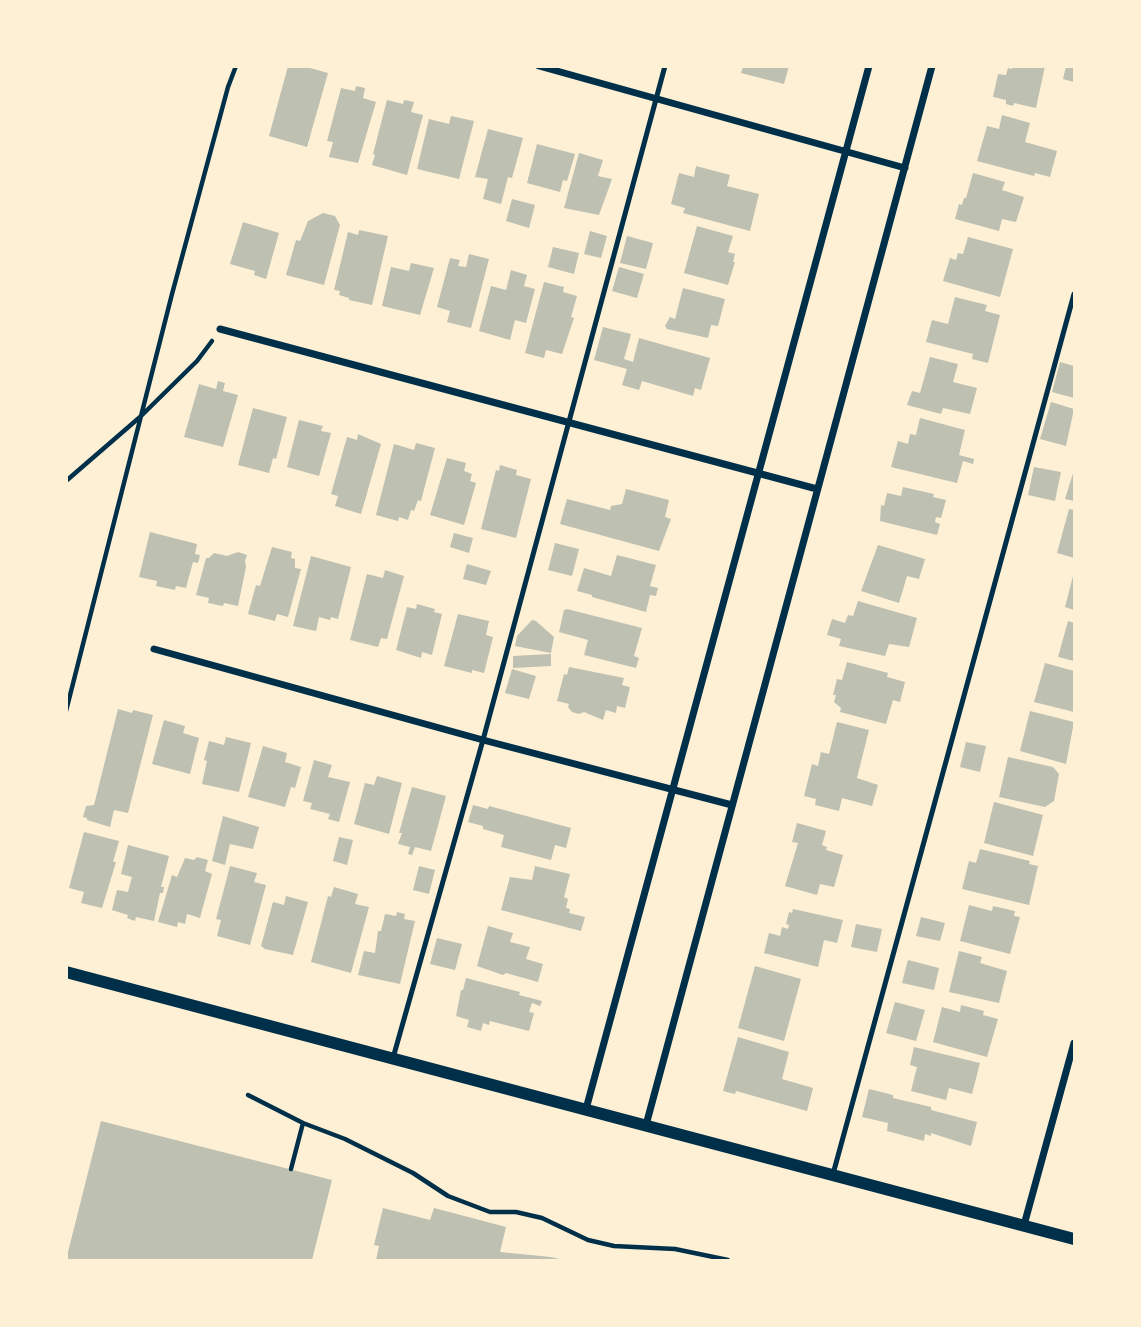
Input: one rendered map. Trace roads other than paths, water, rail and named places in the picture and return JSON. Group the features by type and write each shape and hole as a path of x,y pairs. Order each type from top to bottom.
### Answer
{"street":[{"path":"539,66 905,168"},
{"path":"586,1109 869,66"},
{"path":"646,1125 932,66"},
{"path":"220,328 759,471 817,489"},
{"path":"154,649 483,740 732,805"},
{"path":"66,972 1074,1239"},
{"path":"1024,1225 1074,1043"}],"lane":[{"path":"393,1058 483,740 665,66"},
{"path":"832,1174 1074,294"}]}
